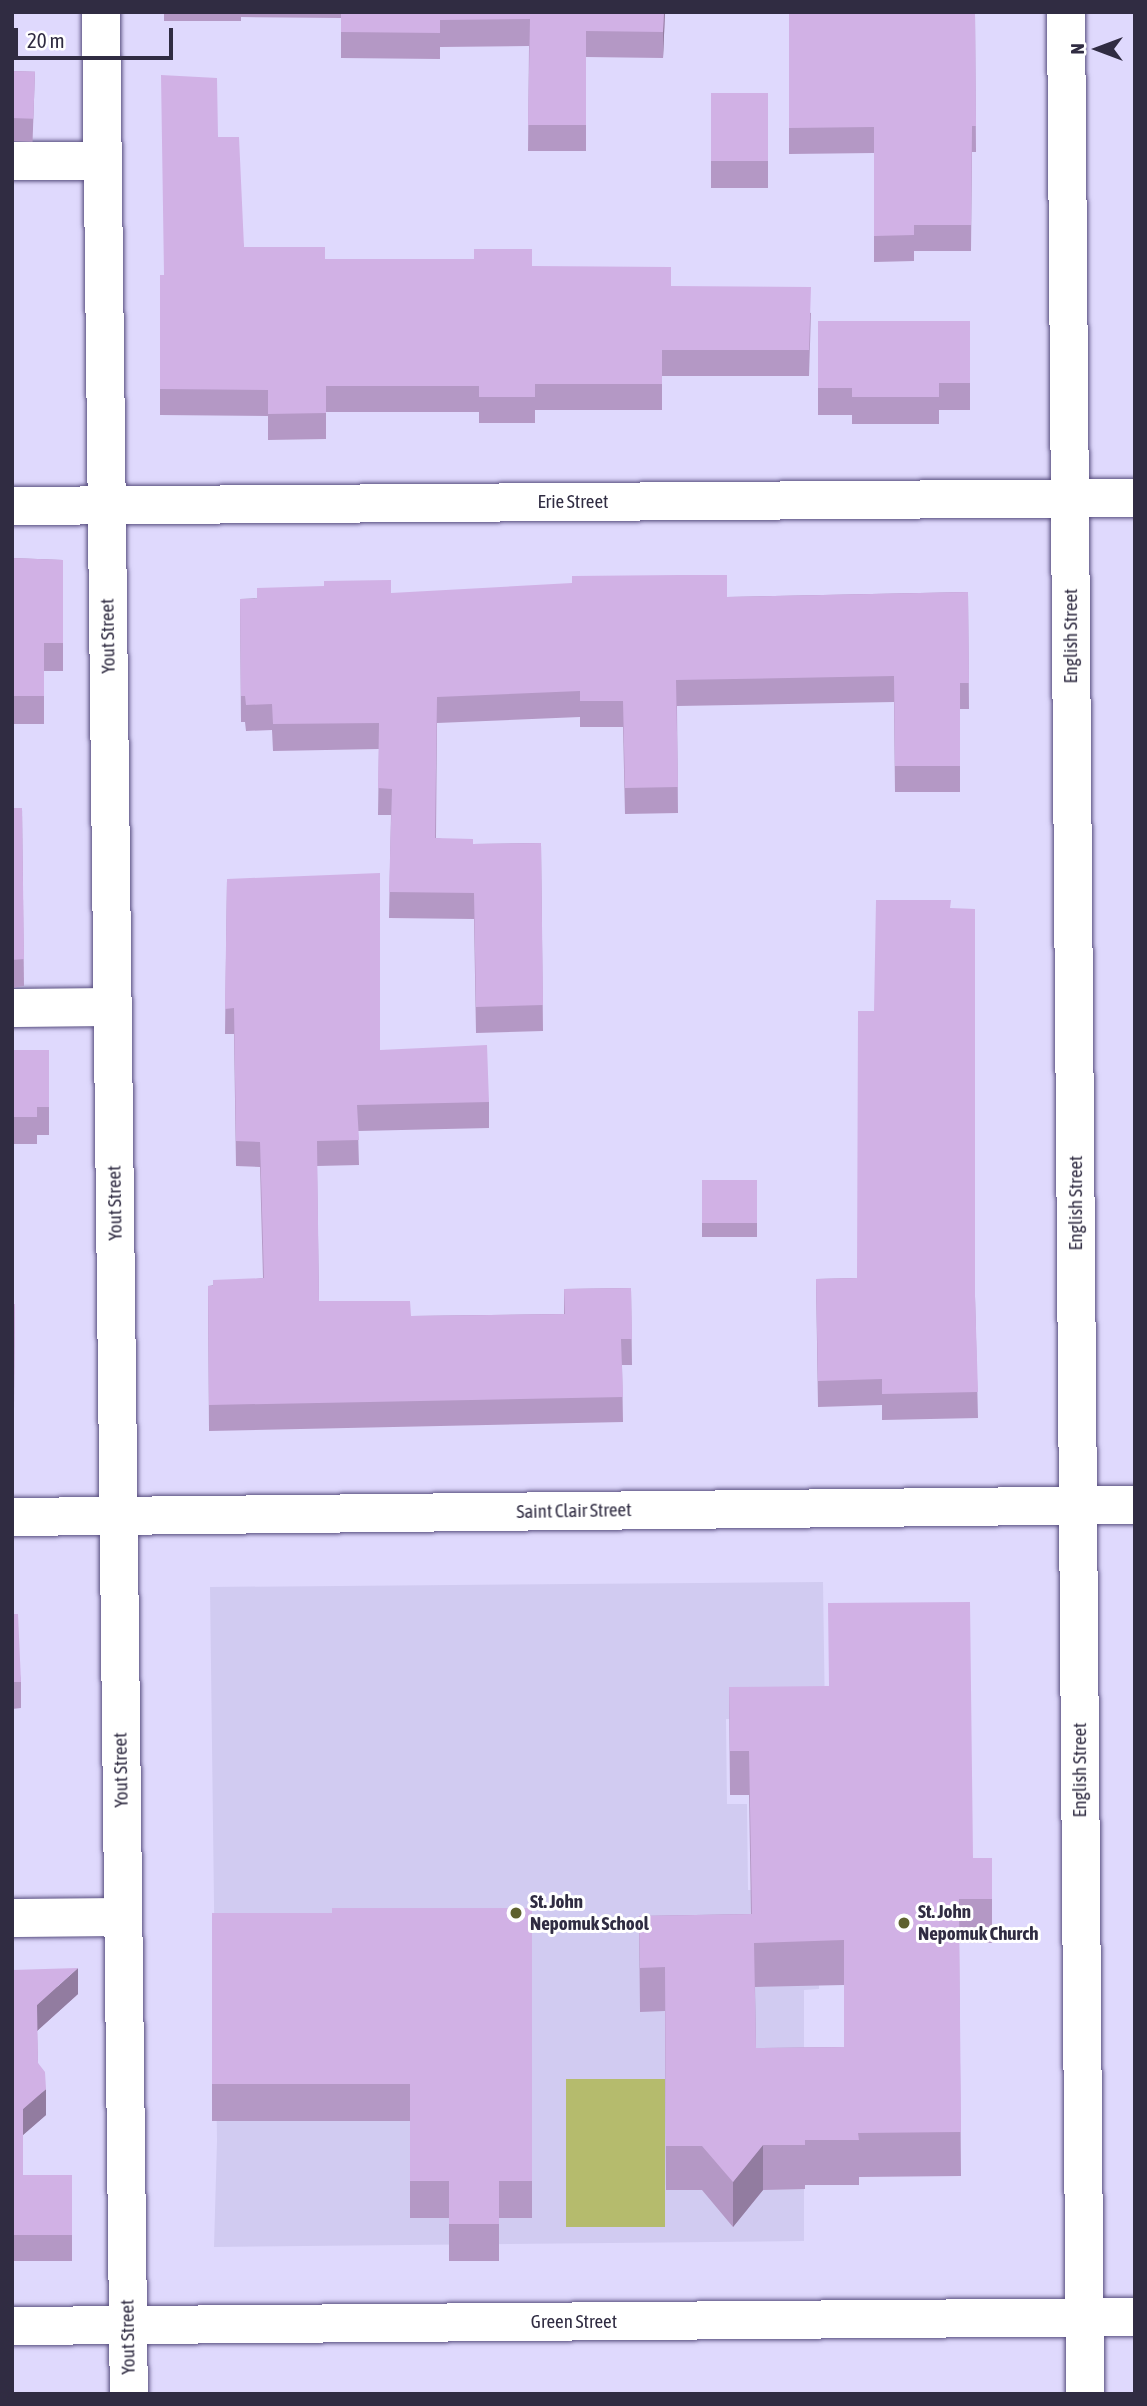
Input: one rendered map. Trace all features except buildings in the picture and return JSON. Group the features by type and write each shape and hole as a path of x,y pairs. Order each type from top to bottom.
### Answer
{"street":[{"name":"Yout Street","path":"101,12 129,2394"},
{"name":"English Street","path":"1066,12 1085,2394"},
{"path":"12,161 103,161"},
{"name":"Erie Street","path":"12,506 1135,498"},
{"path":"12,1008 112,1007"},
{"name":"Saint Clair Street","path":"12,1517 1135,1505"},
{"path":"12,1918 123,1917"},
{"name":"Green Street","path":"12,2326 1135,2317"}],"shaded area":[{"name":"St. John Nepomuk School","path":"823,1582 825,1718 726,1719 727,1804 747,1804 748,1890 819,1889 819,1989 804,1990 804,2241 214,2247 217,2141 210,1587"}],"green space":[{"path":"566,2079 665,2079 665,2227 566,2227"}],"place":[{"name":"St. John Nepomuk School","path":"516,1913"},
{"name":"St. John Nepomuk Church","path":"904,1923"}]}
